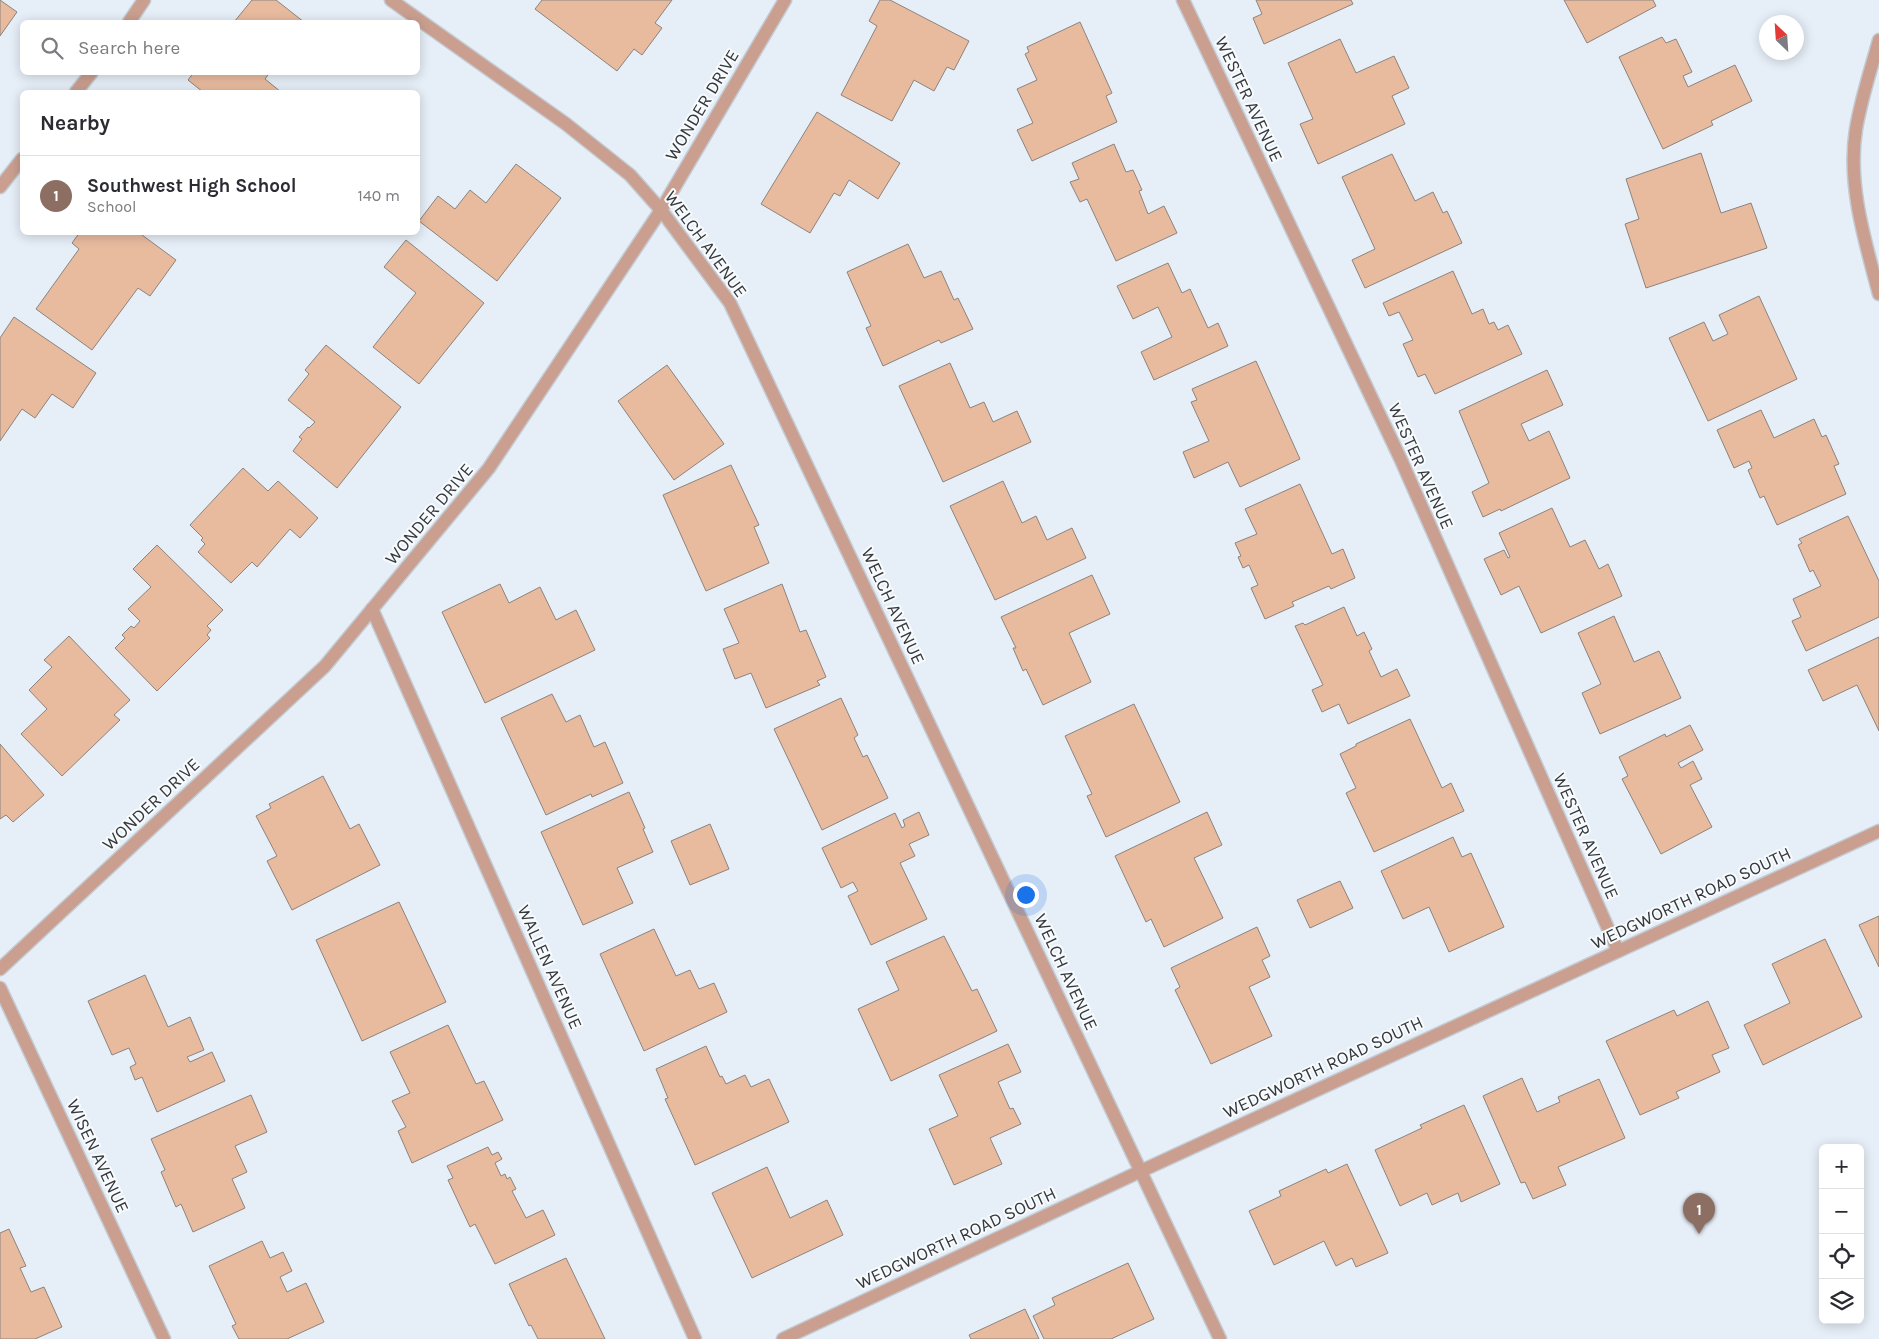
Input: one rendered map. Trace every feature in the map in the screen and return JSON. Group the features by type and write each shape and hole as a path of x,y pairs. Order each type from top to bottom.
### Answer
{"street":[{"path":"130,20 144,0"},
{"name":"WELCH AVENUE","path":"391,0 419,20"},
{"name":"WONDER DRIVE","path":"0,969 324,666 489,468 661,210 785,0"},
{"name":"WESTER AVENUE","path":"1183,0 1401,460 1618,951"},
{"name":"WELCH AVENUE","path":"420,21 566,124 630,175 661,210 730,303 1220,1339"},
{"path":"1879,40 1856,129 1854,174 1862,229 1879,294"},
{"path":"78,90 90,75"},
{"path":"0,187 20,162"},
{"name":"WALLEN AVENUE","path":"372,609 696,1339"},
{"name":"WEDGWORTH ROAD SOUTH","path":"783,1339 1141,1171 1879,831"},
{"name":"WISEN AVENUE","path":"0,988 164,1339"}],"building":[{"path":"0,0 17,12 0,36"},
{"path":"252,0 276,0 301,20 236,20"},
{"path":"542,0 672,0 655,23 662,28 642,55 634,49 617,71 535,9"},
{"path":"880,0 890,0 969,41 954,70 947,67 934,91 914,80 892,121 841,95 877,26 869,21"},
{"path":"1256,0 1351,0 1353,4 1264,44 1253,18 1262,14"},
{"path":"1564,0 1653,0 1656,6 1587,43"},
{"path":"1080,22 1112,93 1106,96 1117,122 1032,161 1017,130 1033,123 1017,89 1037,80 1025,54 1029,52 1027,47"},
{"path":"1662,37 1666,43 1676,39 1692,72 1683,76 1688,87 1735,65 1752,101 1711,121 1713,125 1663,149 1619,57"},
{"path":"1340,39 1356,73 1394,56 1409,88 1392,96 1405,124 1318,164 1300,124 1313,119 1288,63"},
{"path":"192,75 268,75 265,79 279,90 200,90 188,80"},
{"path":"817,112 900,163 878,199 849,180 840,196 834,193 810,233 761,204"},
{"path":"1114,144 1126,172 1133,170 1142,190 1139,191 1148,214 1164,206 1177,233 1116,261 1087,199 1080,202 1070,182 1079,179 1072,163"},
{"path":"1701,153 1721,213 1751,203 1767,248 1646,288 1625,224 1639,219 1626,179"},
{"path":"1392,154 1415,201 1433,192 1443,213 1447,211 1462,243 1365,288 1352,260 1375,249 1342,177"},
{"path":"516,164 561,198 497,281 420,222 438,196 455,209 470,190 486,203"},
{"path":"78,235 142,235 176,260 150,296 138,288 92,350 36,309 79,249 72,243"},
{"path":"406,240 484,303 419,384 373,347 416,293 384,267"},
{"path":"908,244 924,278 941,271 954,300 958,298 973,329 941,343 939,340 883,366 866,328 871,326 847,272"},
{"path":"1168,263 1182,293 1190,289 1208,328 1218,323 1228,346 1154,380 1141,352 1172,337 1158,307 1133,319 1117,286"},
{"path":"1453,271 1472,314 1483,309 1489,324 1494,322 1498,330 1508,325 1522,354 1435,394 1425,374 1418,377 1403,344 1413,340 1399,312 1389,316 1383,303"},
{"path":"1759,296 1797,379 1708,421 1669,338 1704,322 1713,341 1728,334 1719,315"},
{"path":"14,317 96,373 73,408 52,394 35,418 22,409 0,441 0,338"},
{"path":"326,345 401,407 337,488 293,451 302,439 299,437 315,422 288,400 309,374 305,370"},
{"path":"1256,361 1300,459 1240,487 1228,462 1194,478 1183,452 1209,441 1191,402 1197,400 1192,389"},
{"path":"950,363 970,408 984,402 993,422 1017,411 1031,442 943,482 899,386"},
{"path":"667,365 724,444 674,480 618,401"},
{"path":"1547,370 1563,405 1521,424 1529,441 1549,431 1570,478 1501,511 1500,509 1483,517 1472,492 1489,483 1459,411"},
{"path":"1761,410 1774,438 1814,419 1822,437 1826,435 1839,464 1834,466 1846,494 1777,525 1764,496 1760,498 1748,470 1752,468 1749,461 1734,468 1717,430"},
{"path":"731,465 759,525 754,527 769,563 706,591 663,495"},
{"path":"243,468 268,491 278,481 318,518 300,538 290,529 257,567 252,562 231,583 198,552 205,544 201,540 203,538 190,525"},
{"path":"1003,481 1022,523 1036,516 1047,540 1072,528 1086,558 995,600 950,506"},
{"path":"1300,484 1332,554 1343,549 1355,578 1331,589 1329,586 1292,602 1294,606 1265,619 1251,588 1258,585 1249,565 1243,568 1238,557 1241,556 1235,543 1257,534 1245,509"},
{"path":"1552,508 1570,547 1585,540 1599,569 1608,564 1622,596 1541,633 1519,586 1501,595 1484,559 1504,550 1508,558 1510,557 1499,533"},
{"path":"1848,516 1879,581 1879,617 1806,651 1792,621 1801,617 1793,599 1821,586 1813,570 1810,572 1798,545 1802,543 1799,539"},
{"path":"157,545 223,610 207,626 211,630 207,635 210,638 157,691 115,648 125,638 122,635 131,626 134,628 140,621 128,609 151,587 133,569"},
{"path":"1092,575 1110,614 1069,633 1091,682 1043,705 1026,669 1023,671 1013,648 1016,648 1001,617"},
{"path":"500,584 509,603 540,587 556,620 576,610 595,650 485,703 442,612"},
{"path":"782,584 800,632 806,630 826,677 817,681 820,685 766,708 751,673 735,679 723,649 739,643 724,609"},
{"path":"1344,607 1357,636 1364,632 1372,649 1369,651 1381,677 1397,669 1410,696 1348,724 1339,704 1322,712 1312,690 1323,685 1295,626 1303,623 1305,625"},
{"path":"1614,616 1634,662 1659,651 1681,698 1600,734 1582,693 1601,684 1578,633"},
{"path":"69,636 130,700 114,715 120,720 62,776 21,734 47,709 29,690 52,667 44,660"},
{"path":"1879,637 1879,731 1857,685 1823,701 1808,670"},
{"path":"552,694 566,722 580,715 594,747 605,742 623,783 592,797 591,794 546,815 501,718"},
{"path":"841,698 858,735 854,738 863,757 867,755 888,798 822,830 774,729"},
{"path":"1134,704 1180,802 1106,837 1087,796 1092,794 1065,736"},
{"path":"1410,719 1442,788 1451,783 1464,811 1374,852 1346,793 1356,788 1340,754 1356,746 1356,744"},
{"path":"1690,725 1703,750 1678,763 1681,768 1693,761 1702,779 1690,785 1712,827 1661,854 1622,779 1628,776 1619,757 1665,734 1666,737"},
{"path":"0,744 44,795 13,822 6,815 0,819"},
{"path":"323,776 350,829 359,824 380,865 292,910 267,861 277,856 256,816 271,808 269,804"},
{"path":"629,792 653,852 617,868 633,903 583,925 541,832"},
{"path":"919,812 929,835 909,844 915,856 900,863 927,919 871,945 848,896 858,891 853,882 841,888 822,848 895,813 902,828 905,826 903,820"},
{"path":"1207,812 1222,845 1194,858 1223,918 1164,947 1151,919 1146,922 1115,856"},
{"path":"710,824 729,869 690,885 671,841"},
{"path":"1453,837 1462,857 1471,853 1504,927 1449,952 1429,907 1403,919 1381,871"},
{"path":"1340,881 1353,908 1310,928 1297,900"},
{"path":"399,902 446,1002 362,1041 316,940"},
{"path":"1879,916 1879,967 1859,925"},
{"path":"1257,927 1270,956 1262,960 1270,977 1249,987 1272,1036 1211,1064 1175,990 1180,987 1171,968"},
{"path":"654,929 676,976 690,970 699,989 714,983 727,1012 644,1051 600,954"},
{"path":"944,936 972,991 977,989 997,1031 891,1081 858,1009 899,990 886,962"},
{"path":"1825,939 1862,1017 1763,1065 1744,1025 1790,1003 1772,964"},
{"path":"145,975 168,1027 190,1017 204,1050 187,1057 190,1062 212,1052 225,1081 157,1112 142,1077 135,1080 130,1067 136,1064 129,1048 112,1055 88,1001"},
{"path":"1708,1001 1729,1048 1712,1055 1720,1072 1676,1092 1679,1098 1640,1115 1606,1041 1674,1010 1677,1016"},
{"path":"448,1025 476,1084 484,1081 503,1120 412,1163 398,1131 406,1127 392,1101 410,1093 390,1052"},
{"path":"1008,1044 1021,1072 998,1082 1010,1109 1013,1108 1021,1124 990,1138 1002,1164 954,1185 929,1129 958,1116 939,1075"},
{"path":"706,1046 720,1077 722,1076 726,1084 745,1075 751,1087 769,1079 789,1122 695,1165 665,1099 668,1098 656,1069"},
{"path":"1522,1078 1537,1112 1560,1102 1558,1097 1599,1079 1625,1138 1558,1167 1566,1185 1533,1199 1525,1182 1521,1183 1483,1096"},
{"path":"251,1095 267,1132 235,1146 247,1172 232,1179 245,1208 193,1232 181,1204 176,1207 161,1172 165,1170 151,1139"},
{"path":"1464,1105 1500,1184 1461,1202 1458,1193 1432,1205 1427,1193 1400,1206 1375,1150 1422,1128 1420,1125"},
{"path":"488,1147 492,1155 498,1152 502,1159 495,1163 501,1176 505,1174 507,1179 510,1177 516,1189 512,1191 526,1218 543,1210 555,1235 495,1264 475,1224 470,1227 448,1180 453,1178 447,1166"},
{"path":"1347,1164 1388,1253 1356,1267 1352,1258 1336,1266 1324,1241 1274,1265 1249,1211 1281,1196 1279,1191 1326,1169 1328,1173"},
{"path":"767,1167 790,1218 827,1200 843,1235 752,1278 712,1193"},
{"path":"9,1229 26,1266 20,1268 31,1292 44,1287 62,1327 35,1339 0,1339 0,1233"},
{"path":"262,1241 270,1258 283,1252 292,1271 280,1277 287,1292 306,1283 324,1322 287,1339 239,1339 232,1326 236,1324 209,1266"},
{"path":"566,1258 605,1339 538,1339 531,1325 529,1326 509,1284"},
{"path":"1128,1263 1154,1319 1111,1339 1044,1339 1033,1316 1055,1305 1052,1298"},
{"path":"1025,1309 1039,1339 971,1339 969,1335"}],"place":[{"name":"Southwest High School","path":"1699,1234"}]}
